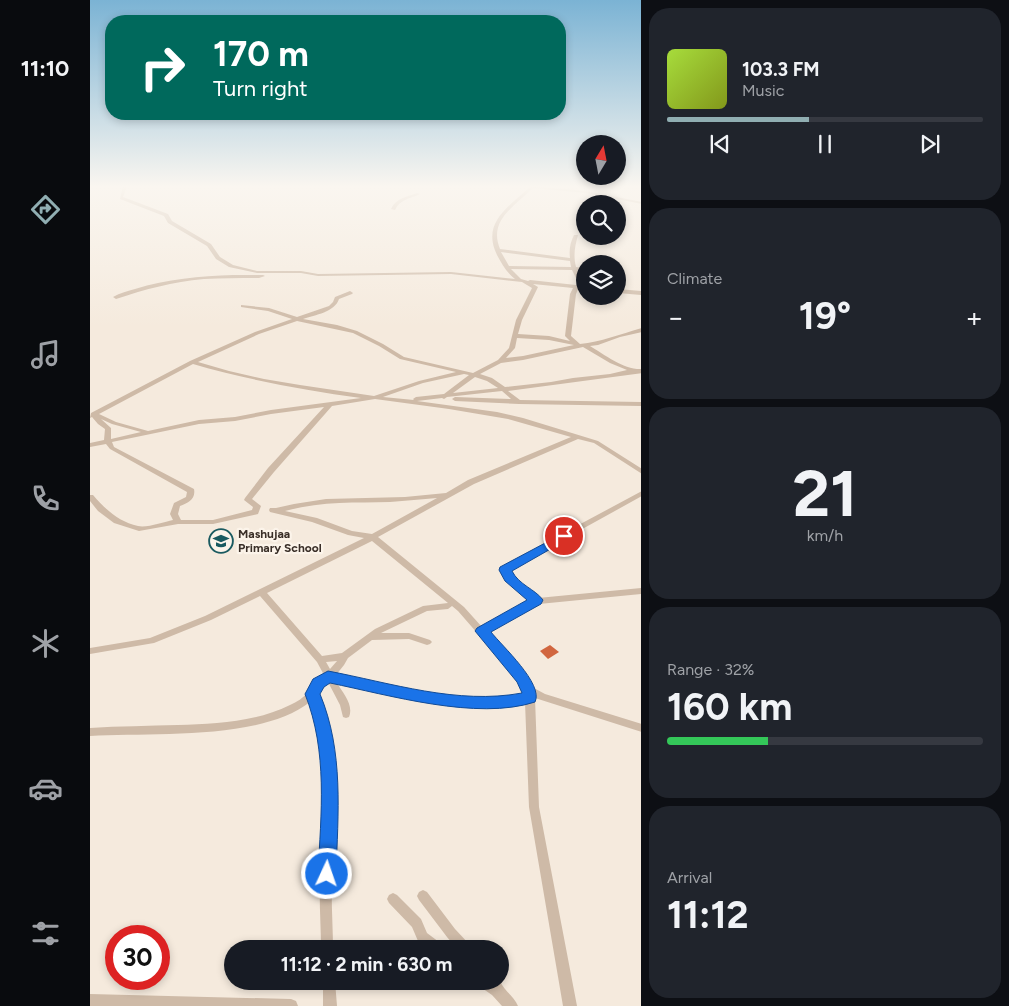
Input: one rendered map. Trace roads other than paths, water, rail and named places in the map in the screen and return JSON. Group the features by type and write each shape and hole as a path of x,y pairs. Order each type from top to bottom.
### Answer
{"street":[{"path":"189,233 209,245 218,258 231,266 257,272 284,272 318,276 451,273 576,287 573,294 568,336 579,345 612,362 638,371"},
{"path":"494,233 497,250 512,275 535,286 519,320 512,348 500,361"},
{"path":"576,236 573,240 572,260 576,272"},
{"path":"497,250 572,260"},
{"path":"506,267 574,268"},
{"path":"116,297 137,288 167,283 232,276 255,277 284,272"},
{"path":"626,292 641,293"},
{"path":"91,414 192,362 257,333 331,307 337,298 350,294"},
{"path":"244,306 270,310 298,319 355,332 402,358 474,374 496,381 508,395 520,402"},
{"path":"444,397 474,374 500,361 579,345 596,344 641,330"},
{"path":"516,336 549,338 579,345"},
{"path":"192,362 242,375 373,398 487,412 596,442 641,471"},
{"path":"90,445 199,422 235,419 271,412 373,398 422,382 491,366"},
{"path":"398,401 551,384 569,379 611,376 626,371 638,371"},
{"path":"444,397 520,402 641,404"},
{"path":"90,497 101,509 117,520 139,529 178,522 213,522 255,512 257,506 248,500 271,470 330,405"},
{"path":"91,414 114,423 149,432"},
{"path":"91,414 108,428 106,441 112,448 191,491 191,495 186,502 177,505 174,514 178,522"},
{"path":"90,651 126,647 151,641 208,618 373,536 470,482 578,437"},
{"path":"537,600 509,578 505,572 507,567 641,494"},
{"path":"448,495 406,499 362,499 293,505 275,510 351,533 373,536 461,609 482,631 530,694 534,807 570,1006"},
{"path":"482,631 537,600 641,591"},
{"path":"261,592 320,660 345,705 346,714"},
{"path":"320,660 344,656 378,631 426,608 448,606"},
{"path":"370,637 409,636 427,642"},
{"path":"90,732 235,725 270,719 293,708 313,694 318,683 328,677 341,663 344,656"},
{"path":"328,677 468,702 508,702 530,694 641,728"},
{"path":"313,694 322,718 328,746 330,784 325,907 327,940"},
{"path":"423,896 456,940"},
{"path":"393,899 417,923 422,937 426,940"},
{"path":"329,990 330,1006"},
{"path":"498,990 511,1006"},
{"path":"90,1000 291,1006"}],"place":[{"name":"Mashujaa Primary School","path":"221,541"}]}
